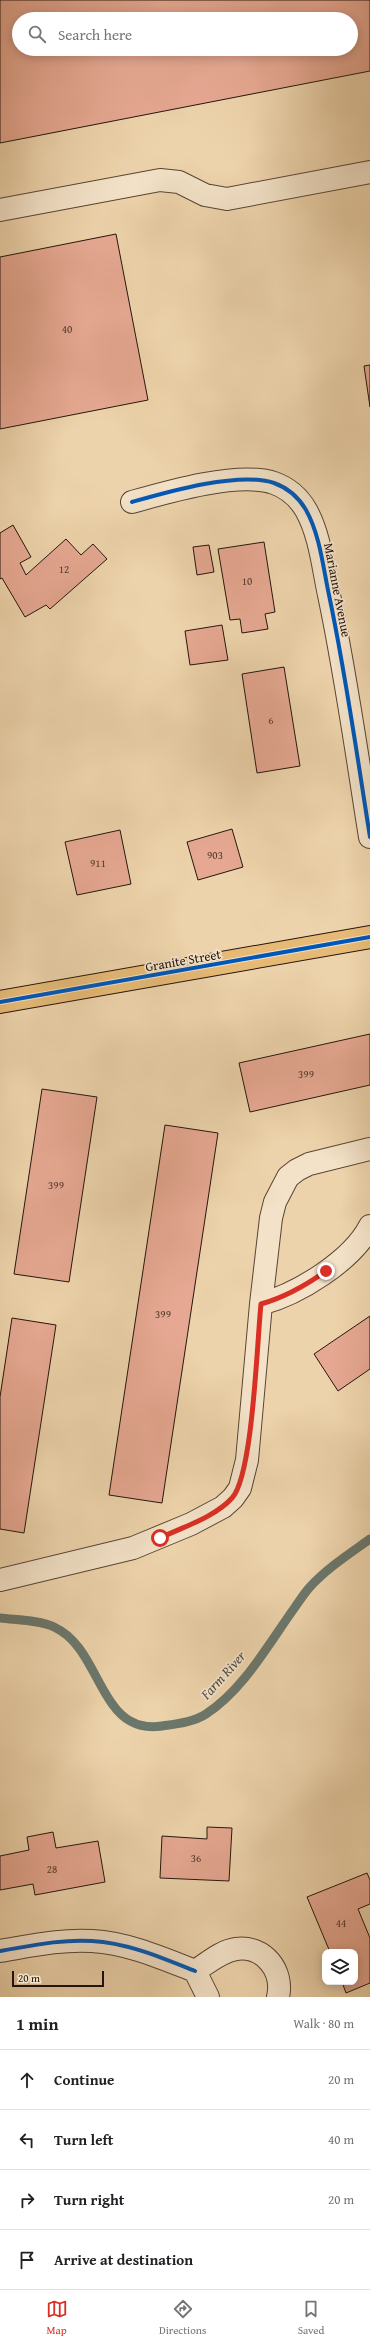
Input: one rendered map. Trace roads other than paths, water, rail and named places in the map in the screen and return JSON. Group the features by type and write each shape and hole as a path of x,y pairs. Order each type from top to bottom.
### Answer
{"main road":[{"name":"Granite Street","path":"0,1002 370,937"}],"street":[{"path":"0,210 160,180 179,182 206,195 227,199 370,172"},
{"name":"Marianne Avenue","path":"132,502 177,490 245,480 260,480 275,483 297,498 306,510 317,539 336,631 370,837"},
{"path":"0,1580 133,1548 191,1524 223,1507 233,1498 240,1488 247,1460 261,1304 271,1218 275,1202 288,1177 297,1170 309,1164 370,1149"},
{"path":"261,1304 289,1295 305,1286 348,1253 370,1226"},
{"path":"0,1951 48,1943 92,1941 138,1950 195,1971 208,1997"},
{"path":"195,1971 222,1954 237,1949 252,1950 264,1956 273,1965 278,1977 278,1997"}],"waterway":[{"name":"Farm River","path":"0,1618 42,1623 65,1633 81,1651 113,1705 123,1716 134,1723 155,1727 185,1722 206,1714 232,1693 254,1666 309,1588 330,1568 370,1539"}]}
